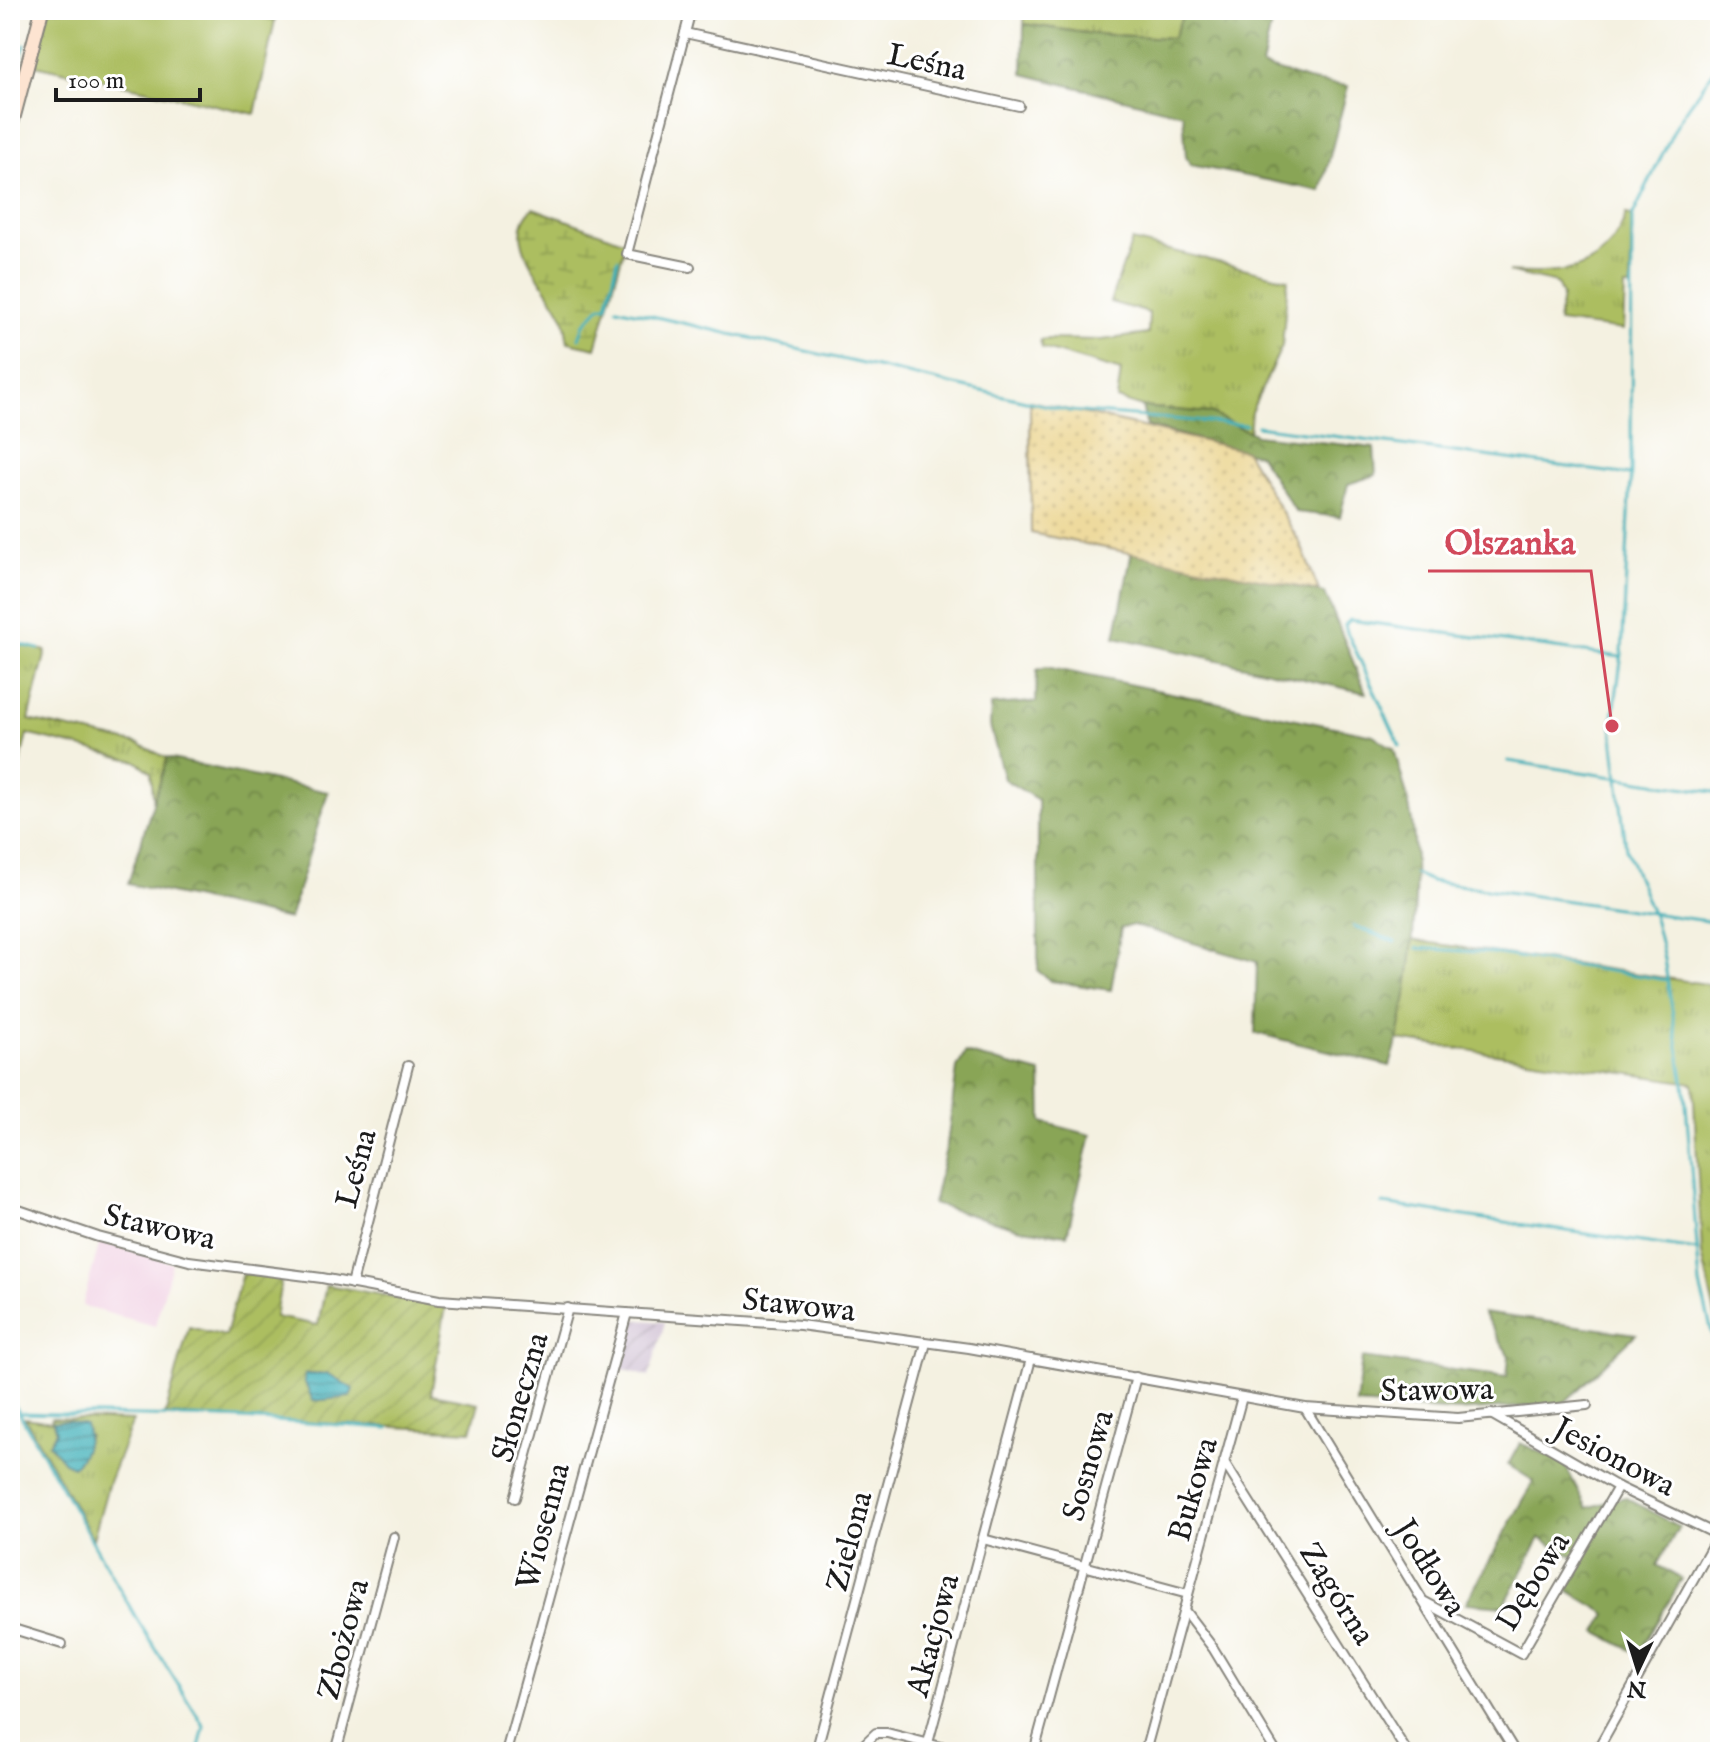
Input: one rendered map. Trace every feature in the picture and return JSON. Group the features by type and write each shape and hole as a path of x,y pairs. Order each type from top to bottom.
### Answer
{"main road":[{"path":"10,131 42,10"}],"street":[{"path":"690,267 627,254 691,10"},
{"name":"Leśna","path":"685,33 1019,106"},
{"name":"Leśna","path":"352,1284 408,1066"},
{"name":"Stawowa","path":"10,1207 98,1237 189,1261 439,1300 800,1325 1031,1359 1305,1408 1432,1418 1587,1405"},
{"name":"Słoneczna","path":"515,1498 568,1308"},
{"name":"Wiosenna","path":"506,1752 627,1313"},
{"name":"Zielona","path":"816,1752 926,1343"},
{"name":"Akacjowa","path":"928,1743 1031,1359"},
{"name":"Sosnowa","path":"1034,1752 1136,1377"},
{"name":"Bukowa","path":"1145,1752 1242,1397"},
{"name":"Jodłowa","path":"1305,1408 1515,1752"},
{"name":"Jesionowa","path":"1490,1413 1618,1487 1719,1535"},
{"name":"Zagórna","path":"1224,1462 1407,1752"},
{"name":"Dębowa","path":"1423,1601 1521,1654 1618,1487"},
{"path":"1596,1752 1719,1535"},
{"name":"Zbożowa","path":"336,1752 394,1537"},
{"name":"Akacjowa","path":"983,1539 1031,1553"},
{"name":"Sosnowa","path":"1031,1553 1084,1567"},
{"path":"1084,1567 1188,1594"},
{"path":"1184,1610 1213,1648 1276,1752"},
{"path":"10,1628 62,1644"},
{"path":"856,1752 876,1733 961,1752"}],"shaded area":[{"path":"100,1242 172,1263 155,1326 82,1306"},
{"path":"628,1319 665,1322 649,1377 616,1367"}],"green space":[{"path":"49,10 230,10 275,20 255,114 35,65"},
{"path":"1025,10 1185,10 1174,38 1093,34 1024,24"},
{"path":"1185,10 1274,10 1262,66 1311,81 1348,86 1321,191 1191,165 1186,157 1183,114 1023,74 1024,24 1093,34 1173,38"},
{"path":"533,208 626,242 596,348 568,342 563,317 530,263 521,234 524,220"},
{"path":"1626,214 1632,217 1630,287 1625,287 1623,330 1558,322 1562,296 1557,283 1508,272 1564,271 1595,260 1618,234"},
{"path":"1132,241 1288,279 1282,346 1251,412 1249,433 1210,413 1142,407 1117,399 1121,371 1042,348 1040,340 1046,339 1102,340 1148,334 1149,313 1110,302"},
{"path":"1142,407 1210,413 1256,435 1374,448 1376,475 1348,484 1340,517 1296,512 1259,455 1147,426"},
{"path":"1132,551 1325,593 1366,693 1115,637"},
{"path":"10,642 46,651 29,720 139,744 167,758 154,806 151,772 136,761 27,734 10,806"},
{"path":"1046,667 1373,735 1394,749 1413,828 1415,893 1408,984 1390,1066 1255,1033 1257,962 1133,925 1121,928 1111,990 1051,981 1038,971 1038,800 1004,779 990,726 991,705 1036,702 1037,670"},
{"path":"167,758 328,792 289,919 128,884"},
{"path":"1411,940 1720,986 1720,1338 1702,1254 1693,1083 1398,1040"},
{"path":"965,1053 1041,1073 1042,1122 1091,1135 1067,1235 1021,1229 933,1204 947,1144 957,1068"},
{"path":"242,1273 282,1277 275,1317 318,1325 326,1285 446,1306 431,1394 479,1403 471,1431 165,1415 189,1327 225,1336"},
{"path":"1483,1313 1636,1334 1563,1404 1457,1411 1356,1404 1362,1358 1507,1377 1509,1356"},
{"path":"25,1418 52,1422 51,1418 133,1421 109,1482 93,1539","holes":["53,1423 89,1435 83,1445 49,1444 56,1432"]},
{"path":"1520,1443 1564,1463 1587,1508 1625,1497 1679,1527 1657,1565 1682,1579 1638,1654 1597,1632 1607,1614 1567,1590 1584,1563 1540,1538 1504,1606 1466,1603 1534,1481 1508,1465"}],"sand":[{"path":"1030,401 1246,451 1300,543 1319,591 1031,533"}],"water":[{"path":"305,1374 329,1374 353,1389 350,1397 313,1401 304,1381"},
{"path":"53,1422 85,1425 86,1430 87,1441 73,1466 64,1462 49,1444 56,1432"}],"waterway":[{"path":"18,64 25,45"},
{"path":"1720,62 1678,122 1632,217 1631,475 1622,654 1612,726 1626,849 1655,921 1664,959 1685,1091 1700,1285 1720,1365"},
{"path":"10,94 14,78"},
{"path":"607,306 618,259"},
{"path":"579,338 584,324 601,306 606,306"},
{"path":"617,308 1070,411 1246,425"},
{"path":"1257,426 1630,475"},
{"path":"1400,746 1347,632 1345,625 1350,620 1621,657"},
{"path":"10,642 39,649"},
{"path":"1508,761 1720,793"},
{"path":"1415,874 1431,881 1720,923"},
{"path":"1354,926 1395,942"},
{"path":"1417,948 1492,953 1667,980"},
{"path":"1383,1204 1696,1250"},
{"path":"10,1397 135,1616 204,1726 198,1752"},
{"path":"22,1413 225,1418 389,1428"}],"place":[{"name":"Olszanka","path":"1612,726"}]}
